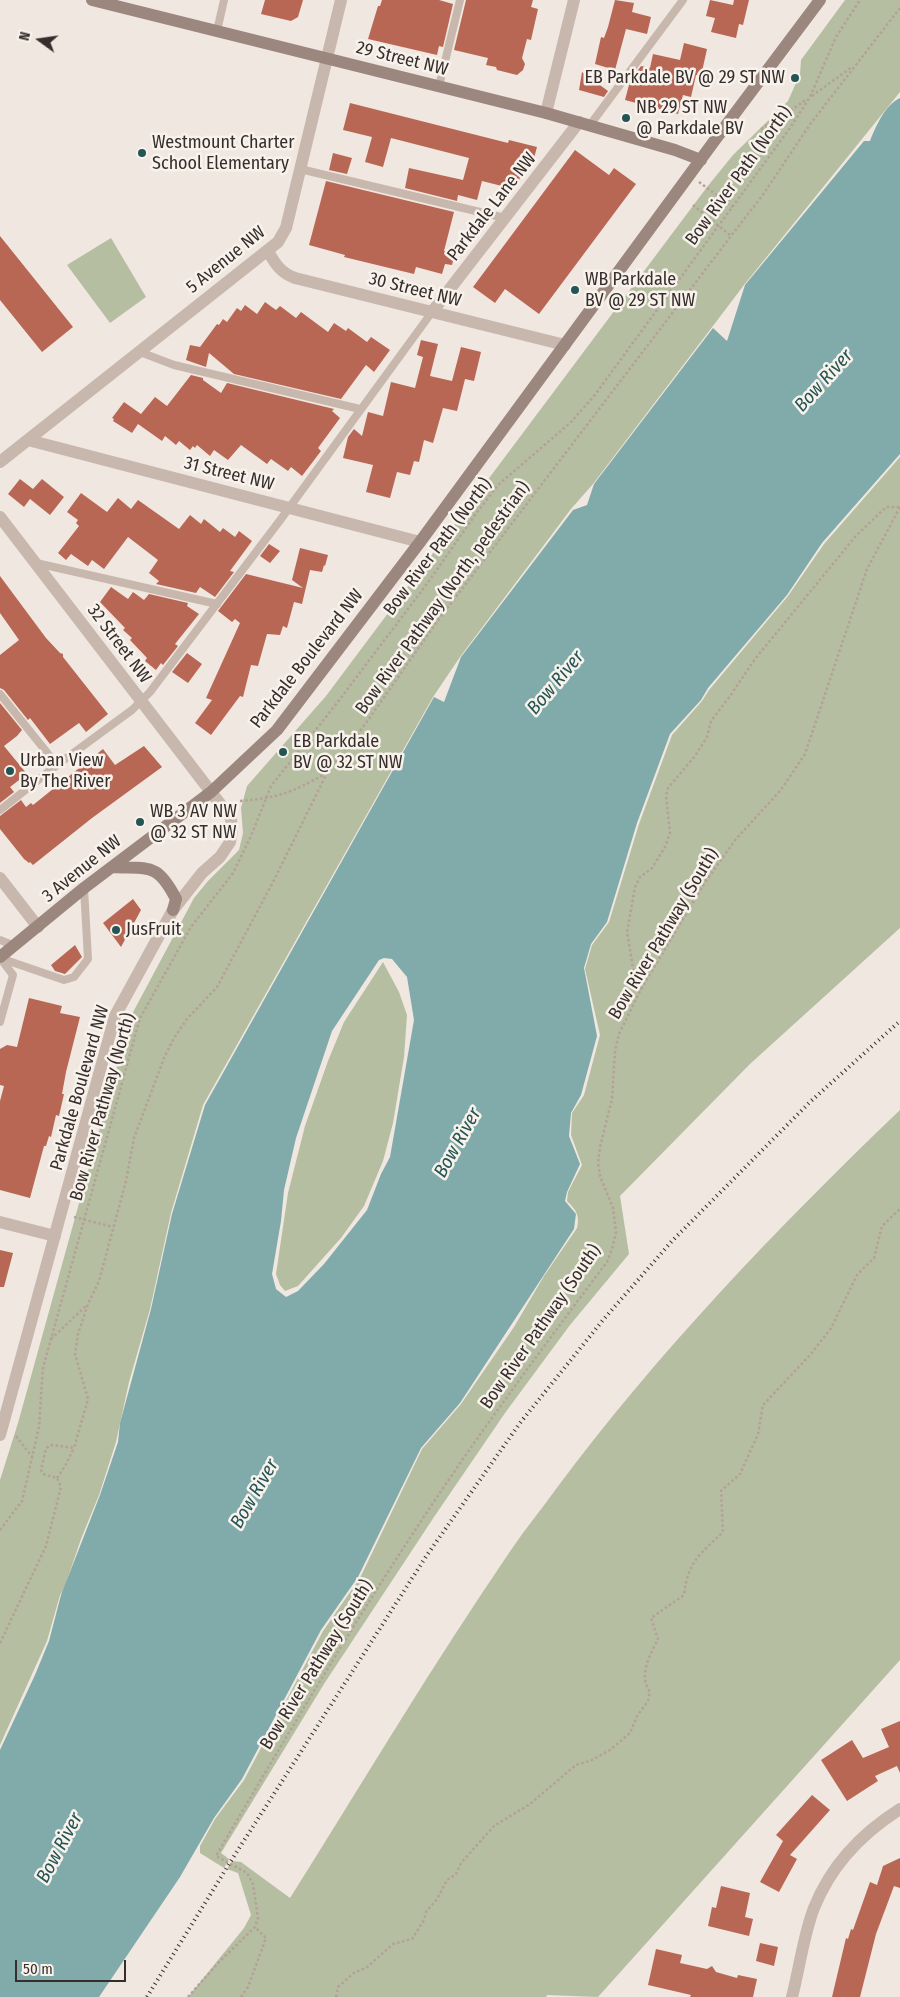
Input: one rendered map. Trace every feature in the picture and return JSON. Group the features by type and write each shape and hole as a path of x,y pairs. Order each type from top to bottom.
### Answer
{"main road":[{"name":"29 Street NW","path":"92,0 109,2 327,59 546,113 674,150 701,160"},
{"name":"Parkdale Boulevard NW","path":"211,792 277,730 420,542 820,0"},
{"name":"3 Avenue NW","path":"0,958 84,888 211,792"},
{"path":"112,867 151,869 161,875 176,898 173,910"}],"street":[{"name":"5 Avenue NW","path":"0,462 278,242 286,228 341,0"},
{"path":"546,113 574,0"},
{"name":"Parkdale Lane NW","path":"432,312 505,218 584,123"},
{"name":"30 Street NW","path":"268,251 276,264 286,274 295,278 565,345"},
{"name":"31 Street NW","path":"28,440 420,542"},
{"name":"32 Street NW","path":"0,517 211,792"},
{"name":"Parkdale Boulevard NW","path":"0,1435 115,1016 173,910 202,873 220,857 230,842 231,818 211,792"},
{"path":"0,878 38,927"},
{"path":"0,1222 55,1236"},
{"path":"792,1997 813,1910 826,1884 842,1859 854,1845 868,1831 900,1809"}],"lane":[{"path":"217,31 224,0"},
{"path":"438,86 460,0"},
{"path":"584,123 683,0"},
{"path":"300,169 505,218"},
{"path":"0,810 56,765 141,702 217,604 432,312"},
{"path":"140,352 153,359 174,365 360,409"},
{"path":"35,562 217,604"},
{"path":"0,694 56,765"},
{"path":"0,958 64,980 74,977 88,959 84,888"},
{"path":"0,940 14,946"},
{"path":"0,958 13,975 0,1022"}],"path":[{"name":"Bow River Path (North)","path":"337,703 498,485 570,423 594,396 790,128 810,97 831,46 860,0"},
{"name":"Bow River Pathway (North, pedestrian)","path":"57,1478 66,1466 74,1448 88,1399 75,1354 78,1334 88,1304 99,1281 134,1138 164,1058 174,1038 187,1019 217,987 273,882 327,773 366,723 439,619 732,236 762,196 811,123 900,8"},
{"path":"761,129 776,121 856,65"},
{"path":"707,187 733,207"},
{"path":"693,205 732,236"},
{"path":"640,991 634,974 627,932 635,887 640,878 652,868 665,847 670,833 666,796 668,788 695,756 707,737 711,721 755,659 855,537 886,508 900,507"},
{"name":"Bow River Pathway (South)","path":"255,1927 258,1918 253,1884 247,1873 216,1856 326,1671 406,1544 479,1436 607,1262 616,1232 613,1208 600,1176 598,1163 612,1098 617,1042 625,1019 704,884 727,850 780,791 805,754 867,569 900,507"},
{"name":"Bow River Pathway (North)","path":"0,1530 22,1501 39,1427 44,1368 51,1339 140,1018 191,927 237,866 251,836 264,800 277,777 337,703"},
{"path":"240,801 264,800 294,791 327,773"},
{"path":"336,1997 338,1987 355,1972 366,1968 392,1944 412,1939 424,1920 426,1912 437,1899 447,1880 456,1874 462,1863 494,1826 530,1804 576,1765 592,1760 610,1750 630,1733 636,1716 648,1701 650,1692 644,1684 646,1670 648,1659 658,1639 651,1618 684,1595 686,1578 697,1556 723,1532 721,1491 740,1474 758,1434 763,1405 811,1354 831,1328 857,1275 874,1258 882,1226 900,1209"},
{"path":"74,1217 113,1227"},
{"path":"51,1339 88,1304"},
{"path":"16,1436 33,1458"},
{"path":"0,1642 46,1546 60,1495 61,1487 57,1478 43,1474 41,1470 46,1448 52,1445 74,1448"},
{"path":"188,1997 220,1961 255,1927 266,1938 248,1987 242,1997"}],"green space":[{"path":"845,0 900,0 900,92 744,285 593,484 571,509 460,657 433,697 203,1105 171,1213 150,1309 129,1382 116,1442 99,1495 81,1539 64,1589 60,1595 47,1641 0,1745 0,1480 18,1423 131,1016 194,898 239,850 243,833 241,808 247,786 326,696 707,187 733,155 788,101 800,74 801,60"},
{"path":"111,238 146,297 110,323 67,265"},
{"path":"900,457 900,928 750,1064 620,1196 629,1254 570,1325 505,1413 434,1517 324,1684 221,1853 229,1859 224,1868 200,1853 200,1846 215,1819 244,1780 323,1631 360,1578 422,1449 461,1404 514,1327 544,1276 577,1228 578,1220 576,1213 567,1201 568,1192 582,1165 571,1135 572,1113 584,1095 600,1035 585,969 592,945 609,922 639,824 672,735 788,596 824,544"},
{"path":"383,962 399,992 407,1015 404,1057 393,1123 383,1161 364,1206 341,1238 298,1286 285,1291 280,1285 276,1274 288,1193 305,1126 344,1022"},
{"path":"900,1110 900,1660 598,1997 547,1995 546,1997 188,1997 244,1928 251,1915 238,1873 227,1869 232,1861 241,1862 290,1898 482,1593 522,1535 595,1438 677,1340 720,1293 808,1200"}],"water":[{"name":"Bow River","path":"900,98 900,454 822,543 787,595 708,688 701,700 670,734 637,823 607,922 591,944 584,968 597,1036 581,1095 571,1113 569,1136 580,1164 567,1192 565,1201 576,1214 574,1229 460,1403 421,1448 358,1577 321,1630 242,1779 214,1818 180,1877 99,1997 0,1997 0,1750 49,1641 61,1595 100,1495 118,1442 120,1423 151,1309 172,1214 205,1105 434,697 444,702 461,657 573,510 587,505 594,484 713,328 727,341 745,285 864,141 870,141 882,116","holes":["384,958 392,959 407,977 414,1020 390,1157 367,1210 324,1264 298,1291 286,1297 276,1289 272,1274 284,1190 296,1138 332,1031 379,960"]}],"building":[{"path":"265,0 303,0 298,17 291,21 261,14"},
{"path":"382,0 439,0 453,4 443,47 439,46 437,55 368,39 378,6 380,6"},
{"path":"466,0 533,0 531,7 538,9 531,40 527,39 522,58 525,64 523,70 517,75 486,65 488,58 454,50"},
{"path":"615,0 634,3 632,12 651,17 647,34 626,29 615,70 595,64 601,37 604,38"},
{"path":"710,0 733,5 734,0 749,0 743,25 739,24 736,38 711,32 715,18 706,16"},
{"path":"684,43 707,49 701,76 696,75 691,97 683,95 678,114 625,100 630,81 641,66 650,68 653,54 680,60"},
{"path":"582,72 608,91 604,97 579,90"},
{"path":"350,103 508,143 509,140 537,147 533,162 530,162 529,168 522,167 519,182 516,181 514,189 482,181 477,200 458,195 457,201 405,188 409,168 463,180 469,158 391,138 383,167 365,162 372,137 343,130"},
{"path":"575,150 609,175 614,168 636,184 539,314 505,289 495,303 473,287"},
{"path":"333,153 352,158 347,174 329,170"},
{"path":"326,181 454,212 444,251 455,253 452,265 445,264 442,274 416,267 414,274 344,257 345,255 309,245"},
{"path":"0,236 73,327 42,352 0,300"},
{"path":"265,302 276,310 280,306 296,318 301,312 328,332 334,323 346,331 348,328 367,342 371,337 390,350 374,372 366,365 341,399 234,374 209,353 206,367 186,360 190,345 200,347 217,324 219,325 223,319 227,322 237,308 241,311 245,305 257,314"},
{"path":"421,340 438,344 430,376 452,381 461,347 481,352 474,381 465,379 457,411 443,408 433,443 424,440 419,462 414,461 410,475 397,472 390,498 366,492 373,465 343,458 348,437 354,429 362,436 368,412 383,416 391,382 415,388 423,357 417,355"},
{"path":"191,375 203,378 203,380 221,393 227,383 334,409 332,411 340,418 318,448 321,451 302,476 291,467 288,471 271,459 267,464 241,445 228,460 214,450 210,456 197,445 195,448 193,446 190,450 179,441 176,445 165,436 162,441 138,424 132,433 113,421 114,419 112,418 124,402 141,414 155,397 167,406"},
{"path":"20,479 33,489 42,479 64,497 50,515 30,499 24,507 8,494"},
{"path":"81,493 107,512 118,498 131,509 138,500 179,529 190,515 201,524 204,519 220,532 223,528 235,537 239,531 252,541 230,571 234,572 215,597 200,587 196,593 156,584 159,581 149,573 158,560 128,537 104,569 92,560 88,566 71,554 66,560 58,553 79,526 76,523 78,520 67,512"},
{"path":"269,544 280,551 270,563 260,556"},
{"path":"300,548 328,555 325,566 322,572 310,570 302,604 294,602 287,628 283,626 280,635 267,634 258,666 251,665 243,697 240,696 211,735 195,723 212,700 206,698 240,623 235,619 232,622 218,611 246,574 303,588 292,580"},
{"path":"0,576 46,638 63,654 63,657 108,714 86,732 79,723 50,744 30,718 28,720 4,690 0,688 0,655 19,640 0,613"},
{"path":"111,587 128,599 133,592 144,600 149,594 188,603 187,606 199,614 175,644 178,646 163,665 161,663 156,670 145,661 147,658 130,640 132,638 123,630 125,628 100,602"},
{"path":"187,653 202,664 188,683 172,672"},
{"path":"0,703 22,730 4,746 27,774 10,787 14,792 0,803"},
{"path":"144,746 162,767 92,818 33,865 24,859 0,829 0,816 21,800 26,807 31,803 33,805 103,749 115,765"},
{"path":"133,899 141,910 121,947 103,923"},
{"path":"75,945 82,957 65,974 55,971 51,965"},
{"path":"29,998 62,1006 60,1013 80,1017 66,1072 59,1116 56,1115 51,1137 49,1136 46,1146 44,1146 30,1198 0,1190 0,1101 4,1086 0,1085 0,1049 7,1045 17,1047"},
{"path":"0,1250 13,1253 4,1287 0,1287"},
{"path":"900,1721 900,1773 897,1766 875,1776 878,1781 847,1801 821,1760 852,1740 863,1758 889,1747 881,1729"},
{"path":"812,1795 830,1810 790,1855 797,1859 779,1892 760,1882 783,1841 776,1835"},
{"path":"900,1858 900,1888 894,1886 876,1934 860,1997 832,1997 846,1938 848,1939 851,1929 853,1930 870,1882 877,1885 883,1866"},
{"path":"721,1886 750,1893 745,1917 753,1919 749,1936 708,1926 712,1907 716,1908"},
{"path":"760,1943 778,1947 774,1966 756,1961"},
{"path":"656,1949 682,1955 680,1963 707,1969 712,1966 716,1972 737,1978 738,1975 757,1979 753,1997 690,1997 691,1995 648,1985"}],"railway":[{"path":"147,1997 229,1864 427,1555 520,1423 603,1320 672,1241 810,1102 900,1021"}],"place":[{"name":"EB Parkdale BV @ 29 ST NW","path":"795,78"},
{"name":"NB 29 ST NW @ Parkdale BV","path":"626,118"},
{"name":"Westmount Charter School Elementary","path":"142,153"},
{"name":"WB Parkdale BV @ 29 ST NW","path":"575,290"},
{"name":"EB Parkdale BV @ 32 ST NW","path":"283,752"},
{"name":"Urban View By The River","path":"10,771"},
{"name":"WB 3 AV NW @ 32 ST NW","path":"140,822"},
{"name":"JusFruit","path":"116,930"}]}
